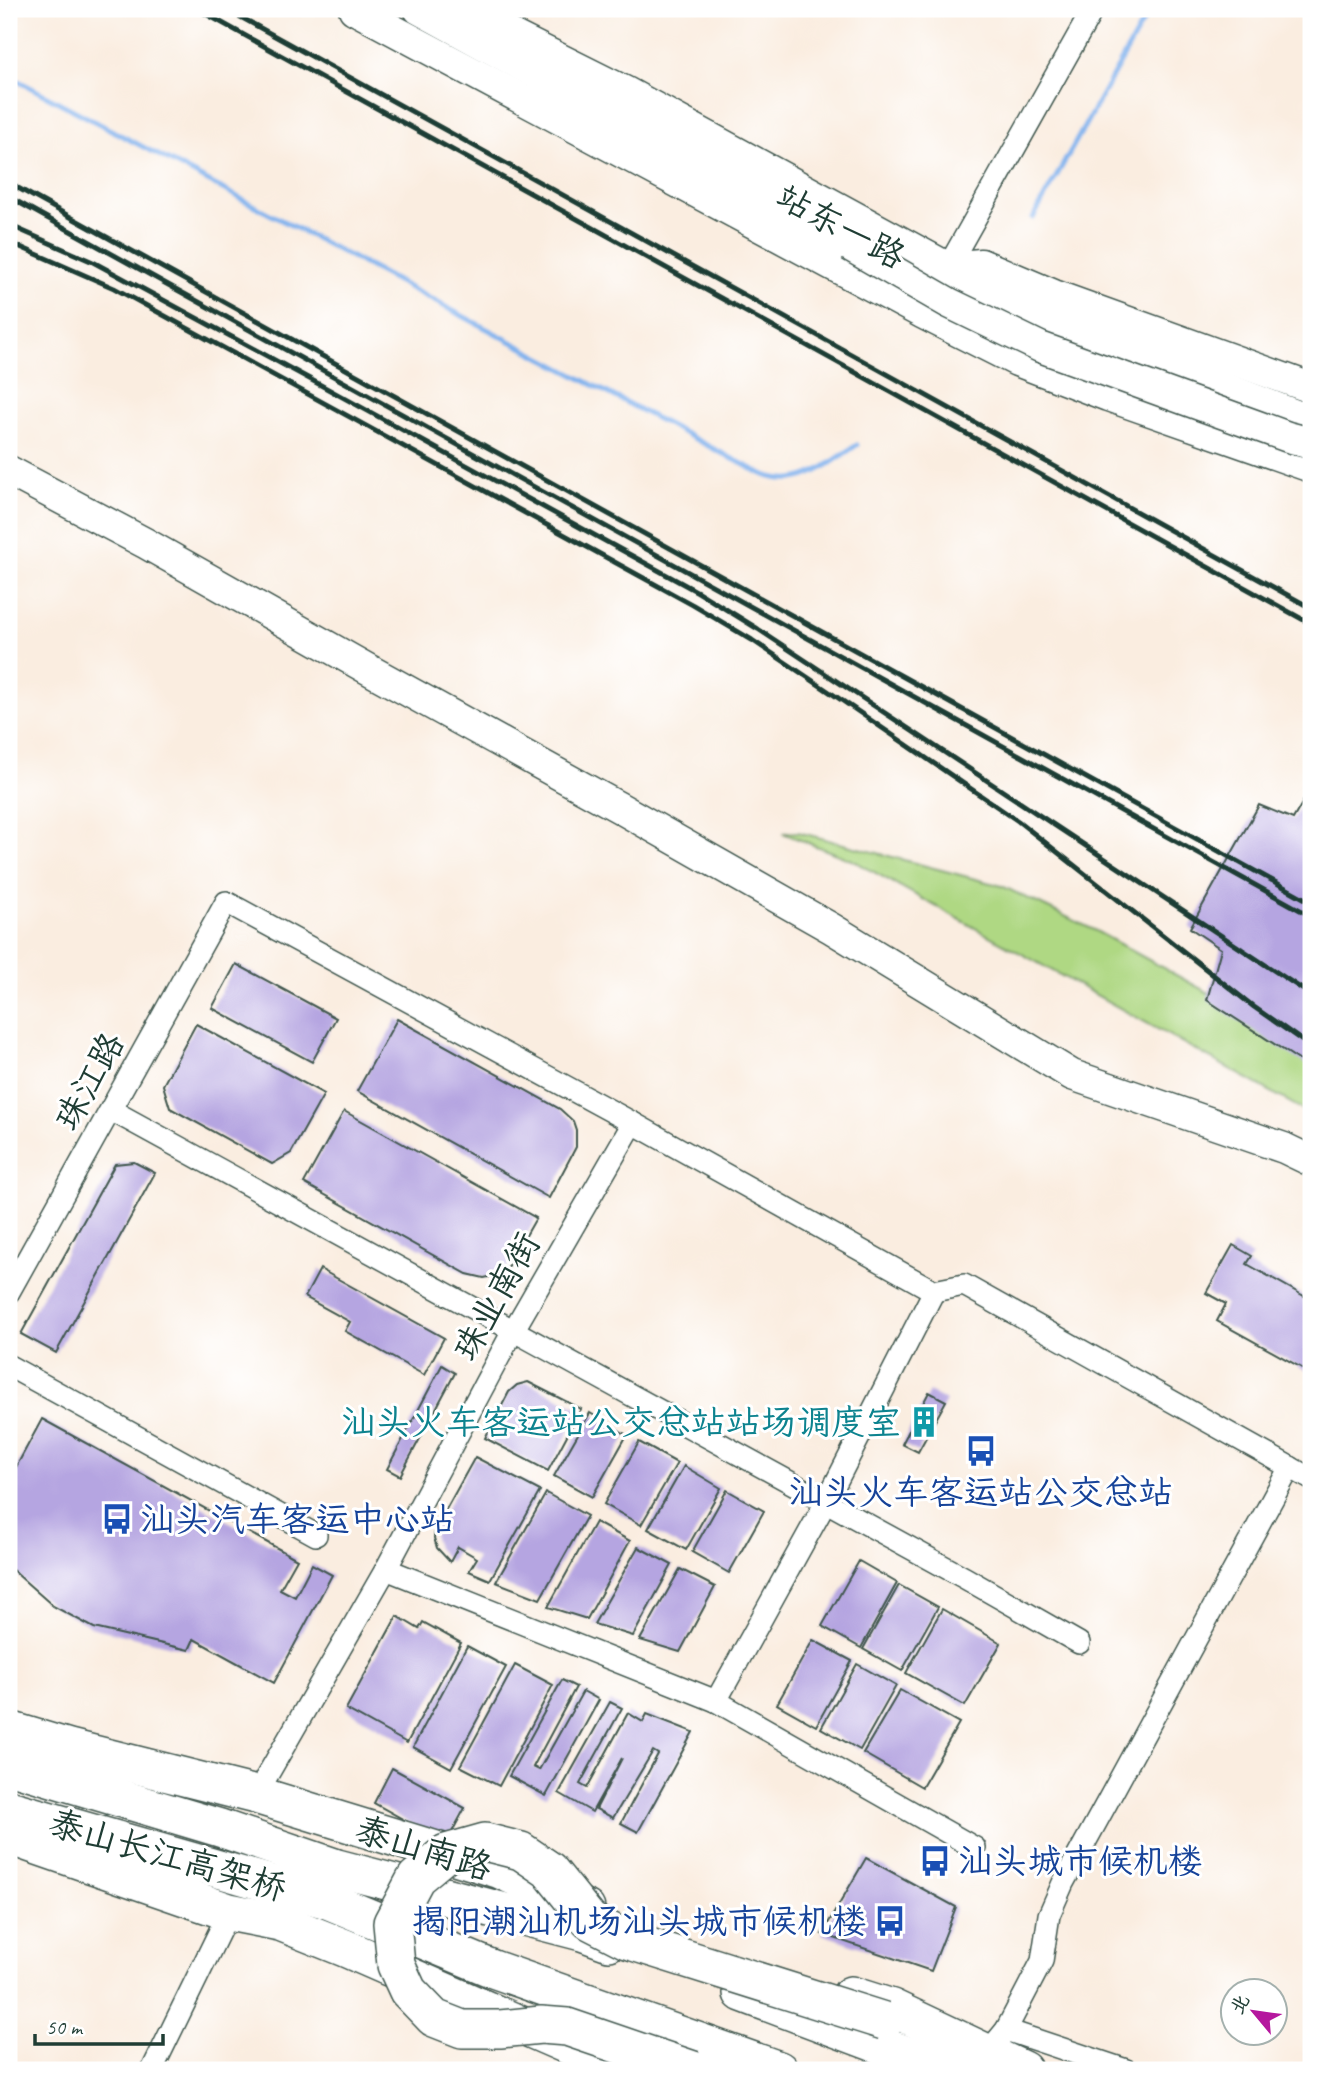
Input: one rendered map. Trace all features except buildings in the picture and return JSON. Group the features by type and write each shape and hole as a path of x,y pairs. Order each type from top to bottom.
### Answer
{"highway":[{"name":"泰山南路","path":"9,1730 69,1748 256,1795 498,1869 593,1912 892,2008 973,2060"},
{"name":"泰山南路","path":"9,1765 220,1828 493,1969 779,2070"},
{"name":"泰山长江高架桥","path":"9,1809 332,1884"},
{"path":"9,1836 229,1912 280,1922 629,2070"},
{"path":"693,2070 567,2027 541,2025 462,2029 433,2018 408,1991 396,1965 392,1923 416,1878 446,1853 485,1842 522,1851 549,1870 590,1921 627,1940 884,2021 973,2060 1023,2070"},
{"path":"498,1869 582,1932"},
{"name":"泰山南路","path":"332,1884 582,1932 973,2060"},
{"path":"345,1948 493,1969"}],"street":[{"name":"站东一路","path":"354,9 922,313 1017,361 1311,467"},
{"path":"419,9 972,314 1040,347 1311,443"},
{"path":"460,9 626,92 1033,314 1311,421"},
{"path":"922,313 1093,9"},
{"name":"站东一路","path":"948,267 981,264 1054,295 1311,388"},
{"path":"9,471 145,543 820,922 1072,1075 1284,1148 1311,1161"},
{"name":"珠江路","path":"9,1292 226,902 633,1124"},
{"path":"111,1110 1079,1643"},
{"path":"633,1124 934,1292 964,1285 1311,1479"},
{"name":"珠业南街","path":"256,1795 386,1569 513,1331 633,1124"},
{"path":"716,1701 826,1502 934,1292"},
{"path":"9,1366 316,1535"},
{"path":"973,2060 1042,1961 1049,1915 1063,1883 1290,1467"},
{"path":"386,1569 716,1701 975,1848"},
{"path":"152,2070 229,1912"},
{"path":"973,2060 1126,2070"}],"green space":[{"path":"798,832 1002,886 1094,930 1311,1049 1311,1114 854,861 783,833"}],"waterway":[{"path":"1033,218 1144,20"},
{"path":"9,76 761,473 783,479 806,476 857,445"}],"railway":[{"path":"197,9 1311,624"},
{"path":"226,9 1311,608"},
{"path":"9,183 1311,902"},
{"path":"9,197 1311,916"},
{"path":"9,225 93,262 698,592 1311,995"},
{"path":"9,242 114,288 693,605 752,640 1018,821 1254,1007 1311,1047"}],"place":[{"name":"汕头火车客运站公交总站站场调度室","path":"924,1422"},
{"name":"汕头火车客运站公交总站","path":"981,1451"},
{"name":"汕头汽车客运中心站","path":"117,1519"},
{"name":"汕头城市候机楼","path":"935,1861"},
{"name":"揭阳潮汕机场汕头城市候机楼","path":"890,1921"}]}
